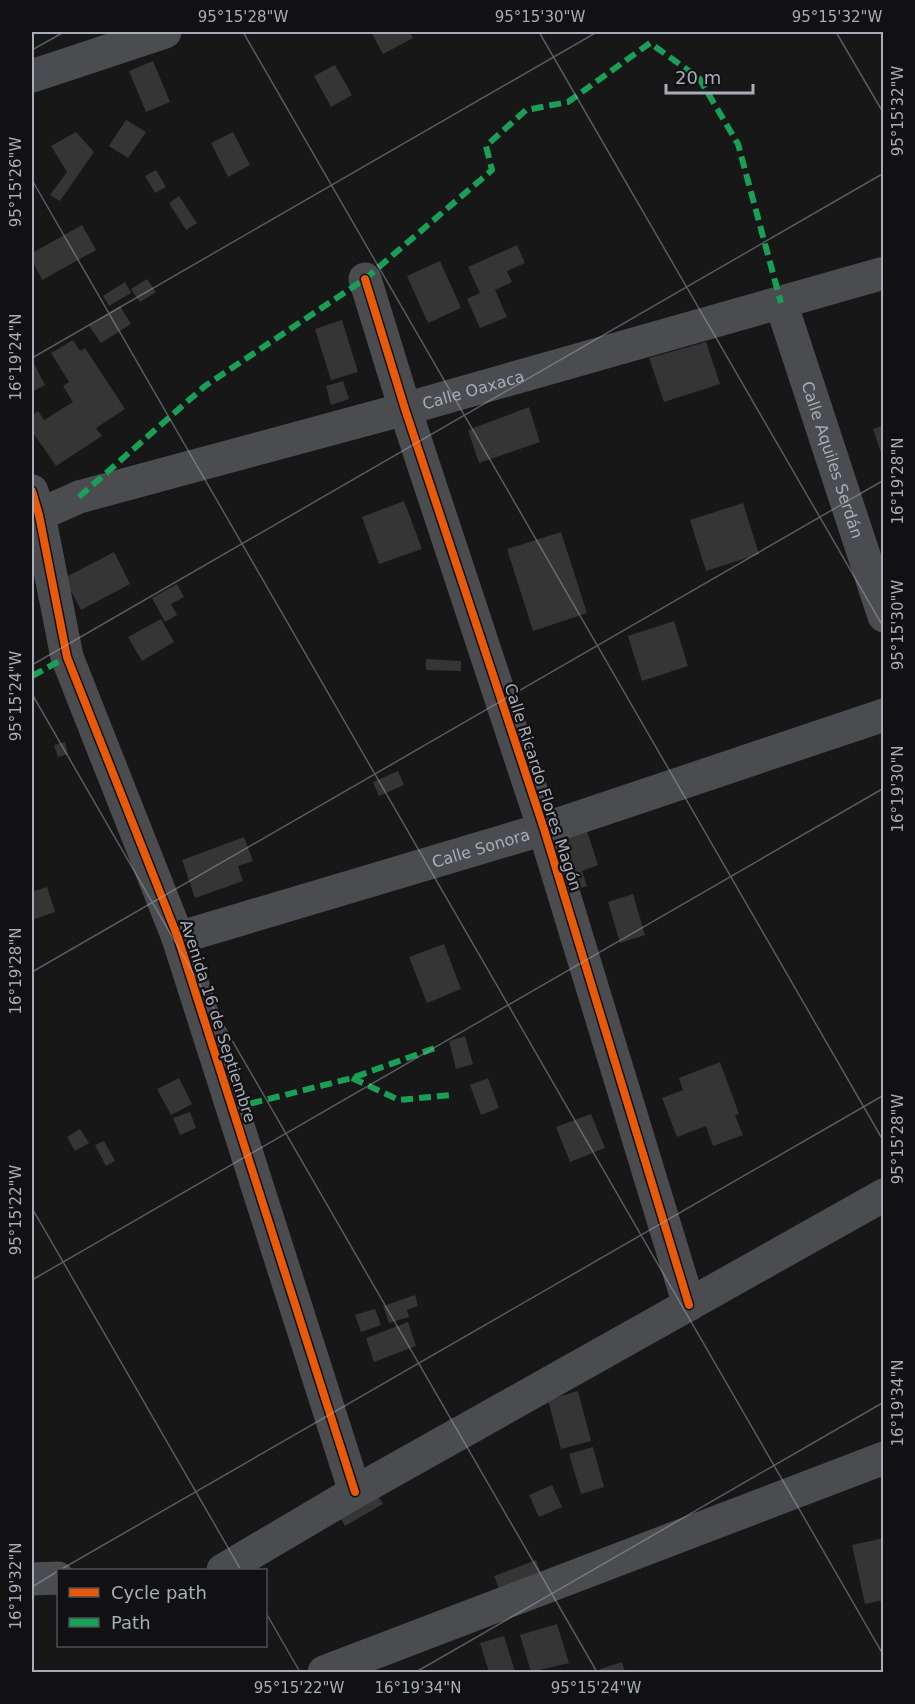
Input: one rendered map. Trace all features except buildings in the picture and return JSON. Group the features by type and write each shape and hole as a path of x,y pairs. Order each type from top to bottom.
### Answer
{"street":[{"path":"32,76 165,32"},
{"name":"Calle Oaxaca","path":"34,508 405,409 884,273"},
{"name":"Calle Ricardo Flores Magón","path":"365,279 405,409 544,829 689,1305"},
{"name":"Calle Aquiles Serdán","path":"781,303 884,616"},
{"name":"Avenida 16 de Septiembre","path":"34,508 67,657 178,938 355,1492"},
{"name":"Calle Sonora","path":"178,938 544,829 884,715"},
{"path":"225,1569 355,1492 884,1195"},
{"path":"324,1672 884,1458"},
{"path":"32,1579 57,1578"}],"marked path":[{"path":"79,497 205,386 365,279 492,170 486,146 526,110 568,102 650,43 699,78 738,144 781,303"},
{"path":"32,676 67,657"},
{"path":"233,1108 352,1078 435,1048"},
{"path":"352,1078 399,1100 451,1095"}],"cycle path":[{"path":"365,279 405,409 544,829 689,1305"},
{"path":"32,491 39,515 67,657 178,938 355,1492"}]}
